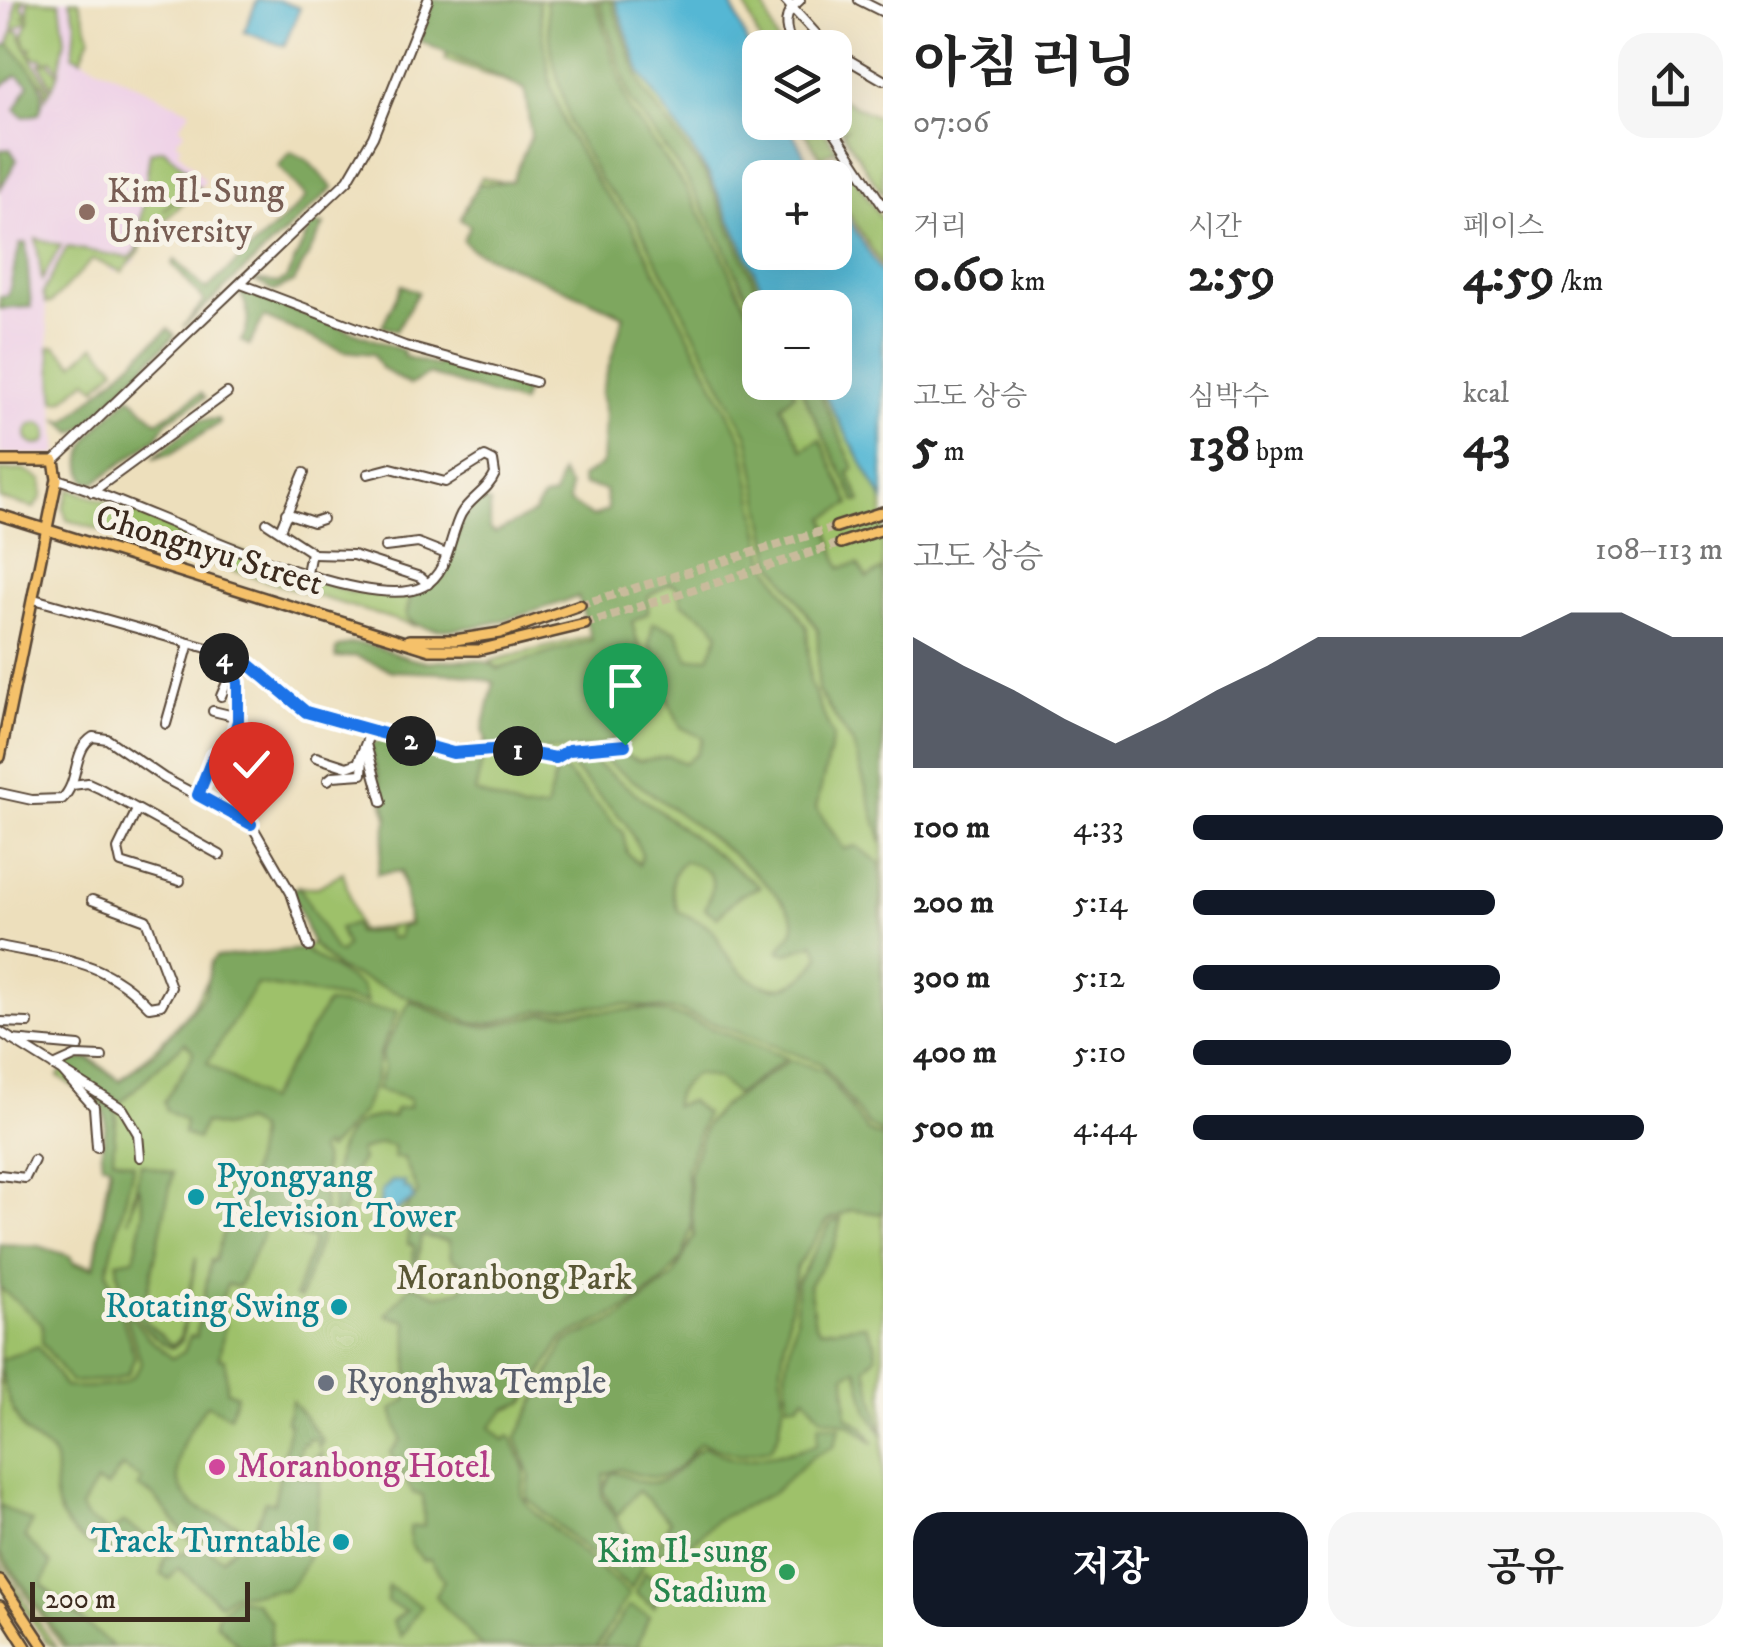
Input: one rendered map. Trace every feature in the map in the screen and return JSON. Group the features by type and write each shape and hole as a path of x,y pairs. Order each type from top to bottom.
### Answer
{"main road":[{"path":"0,461 54,460 56,479 0,758"},
{"path":"836,527 883,512"},
{"name":"Chongnyu Street","path":"0,515 402,640 456,652 503,646 586,624"},
{"path":"840,544 883,530"},
{"name":"Chongnyu Street","path":"402,640 475,638 580,605"},
{"path":"0,1581 44,1647"},
{"path":"0,1606 26,1647"}],"street":[{"path":"54,460 348,180 372,137 428,0"},
{"path":"787,4 800,0"},
{"path":"859,0 883,12"},
{"path":"785,30 787,4"},
{"path":"787,4 811,30"},
{"path":"852,64 883,80"},
{"path":"840,140 883,206"},
{"path":"242,284 405,346 534,382"},
{"path":"92,492 227,393"},
{"path":"56,479 307,574 376,592 408,592 428,584 441,571 464,509 494,478 493,462 481,458 445,482 392,468 368,474"},
{"path":"280,530 304,473"},
{"path":"286,514 313,522 322,519"},
{"path":"266,523 304,544 312,554 353,555 420,577 428,584"},
{"path":"385,548 418,543 446,554"},
{"path":"307,574 312,554"},
{"path":"34,598 250,665 306,712 468,755 505,749 556,758 569,750 625,745"},
{"path":"166,724 189,643"},
{"path":"198,795 213,757 232,741 238,717 238,682 221,653"},
{"path":"214,674 221,653"},
{"path":"221,696 232,671"},
{"path":"213,711 238,717"},
{"path":"328,780 333,776 362,774 370,730"},
{"path":"0,793 32,800 62,799 72,785 84,743 100,736 251,824 291,893 309,947"},
{"path":"366,744 382,802"},
{"path":"316,757 347,766 363,755"},
{"path":"72,785 88,783 220,855"},
{"path":"138,810 118,849 122,863 180,882"},
{"path":"0,946 97,966 122,980 149,1007 161,1005 171,987 150,925 140,916 92,900"},
{"path":"0,1022 28,1023"},
{"path":"0,1032 123,1109 138,1134 140,1157"},
{"path":"12,1040 79,1046"},
{"path":"58,1069 76,1056 102,1056"},
{"path":"58,1069 94,1107 98,1119 96,1147"},
{"path":"0,1175 25,1178 34,1160"}],"shaded area":[{"name":"Kim Il-Sung University","path":"0,0 79,0 90,36 82,59 191,111 179,126 185,131 176,141 181,146 177,150 206,181 142,243 135,261 122,272 113,272 102,260 93,259 46,304 58,455 0,454"}],"green space":[{"path":"16,0 25,0 21,5 27,15 23,17 28,19 28,0 60,2 65,40 59,71 52,60 47,61 58,74 52,88 40,63 45,63 42,58 36,59 29,52 32,49 26,47 23,35 29,21 13,30"},
{"path":"70,0 79,0 90,36 81,59 73,55 76,23"},
{"path":"433,0 538,0 551,87 567,131 599,186 631,224 742,439 766,563 807,628 810,683 833,737 816,808 844,849 856,846 880,863 883,1134 867,1124 822,1064 680,1011 622,1004 536,1011 489,1024 470,1022 338,969 313,945 292,891 299,886 335,951 340,953 346,946 339,928 354,924 357,933 388,930 389,938 399,937 400,927 410,925 402,871 377,874 388,816 370,745 382,740 469,759 483,757 475,792 523,810 546,809 557,768 565,771 623,833 627,853 639,865 642,854 625,822 566,761 571,755 586,756 760,887 740,895 717,917 705,909 712,884 703,868 684,861 673,878 678,911 712,930 724,951 747,976 760,984 785,987 809,971 820,956 814,943 786,954 779,951 792,932 793,918 761,878 597,755 622,753 639,761 669,756 684,763 696,755 703,738 681,727 665,694 663,668 649,646 653,623 676,631 689,659 709,657 719,634 711,622 682,603 677,586 670,583 648,597 648,613 632,622 637,641 657,676 662,703 654,713 650,701 627,700 624,730 613,739 579,749 487,745 483,729 494,682 461,674 393,671 355,656 336,658 336,649 356,644 421,661 482,661 498,669 592,640 578,597 463,628 420,626 406,616 411,595 438,576 478,499 490,503 490,529 495,533 534,513 543,498 554,496 561,473 570,487 569,502 593,517 608,510 605,490 583,485 581,478 602,464 605,415 601,393 624,315 471,249 463,240 470,226 460,219 478,185 512,181 531,136 525,89 420,41"},
{"name":"Moranbong Park","path":"463,0 615,0 641,74 709,174 742,245 742,270 754,270 763,290 742,290 742,400 827,400 883,500 883,1647 63,1647 0,1558 0,1247 94,1266 117,1117 58,1076 67,1062 90,1058 120,1080 187,1012 214,964 302,951 314,941 300,887 318,887 343,872 359,931 408,924 406,896 369,743 478,762 511,666 498,669 490,661 591,636 592,640 513,666 598,643 621,547 643,318 623,316 471,243 476,225 463,212 482,177 515,185 532,135 525,89 445,60"},
{"path":"546,0 595,0 629,110 685,187 742,298 742,400 787,400 781,406 803,450 820,439 850,504 825,518 840,568 858,564 867,578 881,570 883,574 883,846 853,744 818,691 818,630 772,561 748,436 635,219 601,181 571,127 552,56"},
{"path":"599,0 611,0 643,90 706,175 742,254 742,270 749,270 758,290 744,290 686,178 631,101"},
{"path":"743,0 762,0 773,30 755,30"},
{"path":"19,31 50,91 46,97 44,86 9,44 12,32"},
{"path":"9,44 40,85 39,114 24,117 15,110 29,84 17,75 0,87 0,47"},
{"path":"852,104 883,120 883,195 848,140 852,140"},
{"path":"810,140 830,140 840,155 833,150 821,158"},
{"path":"10,149 17,160 0,189 0,150"},
{"path":"163,149 186,169 190,183 163,211 192,184 199,188 144,240 145,227 140,251 122,272 93,259 51,303 46,303 43,293 67,247 129,258 137,251 150,152"},
{"path":"291,152 307,160 333,188 183,327 204,301 172,264 175,260 206,290 296,208 306,197 278,166"},
{"path":"852,173 883,221 883,268 852,218"},
{"path":"312,224 324,225 294,282 274,291 253,280 278,283 286,279"},
{"path":"36,239 61,245 42,280"},
{"path":"26,243 31,307 0,309 0,296 8,295 20,244"},
{"path":"402,285 418,292 396,331 382,326"},
{"path":"245,291 404,351 403,356 437,366 440,361 527,387 521,404 429,374 410,385 381,368 373,354 343,351 264,317 249,345 241,341 247,310 240,293"},
{"path":"168,329 175,335 84,427 73,433 59,420 67,421"},
{"path":"95,345 116,368 96,388 87,380 64,400 55,401 49,347 55,346 74,364"},
{"path":"201,393 205,398 169,419 156,438 96,482 86,481 82,455 86,444 130,396 157,422"},
{"path":"806,400 823,400 854,468 848,472 861,501 856,502"},
{"path":"218,419 220,423 170,454 153,458 200,420"},
{"path":"37,423 45,426 45,442 37,445 29,442 26,434 29,426"},
{"path":"23,470 42,480 42,497 34,508 0,499 0,471"},
{"path":"70,489 349,592 411,595 406,616 415,626 67,520 63,508"},
{"path":"303,949 362,987 367,1003 257,984 207,1063 267,1101 327,1003 398,1011 379,1054 375,1082 363,1111 327,1150 324,1146 319,1150 323,1157 325,1225 300,1298 295,1296 314,1240 268,1224 238,1287 227,1284 214,1320 225,1324 219,1358 225,1359 227,1391 237,1395 230,1416 207,1404 199,1415 180,1452 178,1478 197,1507 243,1527 212,1539 189,1539 154,1496 138,1487 142,1479 122,1467 107,1487 96,1482 81,1508 86,1518 110,1533 124,1522 165,1549 130,1554 96,1548 69,1528 60,1514 55,1496 54,1458 19,1422 6,1391 0,1360 38,1346 65,1387 110,1386 129,1379 141,1362 122,1304 148,1338 172,1358 184,1352 190,1336 196,1337 211,1260 215,1261 231,1206 243,1197 258,1135 257,1128 243,1122 222,1127 204,1123 197,1139 183,1134 185,1121 167,1111 164,1102 191,1059 193,1051 185,1042 121,1102 60,1067 65,1060 88,1059 120,1081 154,1054 205,994 211,962 216,957"},
{"path":"410,1001 458,1022 488,1027 542,1014 648,1009 686,1018 787,1058 736,1095 718,1079 696,1074 680,1087 674,1106 690,1101 705,1114 686,1170 692,1224 682,1258 662,1282 628,1308 562,1339 525,1402 506,1409 490,1427 504,1440 509,1436 513,1439 525,1469 522,1496 529,1507 629,1594 596,1647 482,1647 435,1596 444,1580 430,1559 423,1560 410,1544 410,1527 424,1526 423,1496 413,1493 390,1453 401,1440 392,1410 406,1401 409,1393 407,1321 386,1315 412,1284 438,1296 461,1290 471,1270 451,1258 449,1241 421,1236 417,1265 413,1263 414,1246 408,1244 408,1228 401,1216 418,1193 404,1158 394,1158 393,1146 381,1143 359,1151 362,1160 341,1188 348,1203 342,1210 343,1231 334,1232 333,1194 338,1155 344,1138 355,1125 371,1118 393,1117 396,1109 409,1107 410,1099 377,1090 384,1069 381,1055"},
{"path":"790,1060 823,1070 867,1131 883,1138 883,1214 851,1210 828,1220 796,1268 781,1368 784,1402 779,1433 771,1449 739,1455 701,1443 669,1474 645,1476 620,1469 604,1474 602,1497 644,1562 631,1589 527,1498 530,1476 517,1437 565,1342 620,1318 673,1277 694,1236 689,1175 706,1124 721,1107"},
{"path":"89,1093 116,1111 113,1158 134,1164 107,1271 135,1357 128,1374 114,1380 70,1382 42,1342 42,1323 0,1288 0,1244 39,1246 70,1256 74,1264 94,1268 111,1170 110,1165 102,1164 104,1112"},
{"path":"141,1164 173,1173 144,1309 146,1322 172,1345 180,1338 196,1257 182,1340 172,1348 142,1324 127,1300 118,1274 117,1262 134,1259 144,1212 139,1186 128,1221"},
{"path":"841,1218 834,1247 809,1285 815,1324 820,1330 865,1325 875,1342 876,1356 866,1368 883,1436 868,1412 857,1369 845,1375 847,1417 863,1427 874,1443 851,1425 821,1417 805,1396 798,1404 788,1404 786,1369 796,1318 797,1282 831,1223"},
{"path":"292,1401 323,1441 319,1448 317,1440 308,1438 307,1444 302,1443 293,1473 311,1478 316,1456 322,1453 316,1527 306,1562 297,1577 285,1590 233,1594 220,1604 179,1568 169,1579 161,1573 165,1557 204,1547 222,1559 255,1528 265,1501 274,1503"},
{"path":"819,1424 840,1427 834,1446 813,1456 773,1493 716,1520 685,1549 654,1554 670,1521 638,1490 617,1516 603,1491 611,1473 642,1482 661,1481 703,1447 741,1459 817,1444"},
{"path":"0,1505 32,1522 25,1537 51,1564 42,1585 113,1647 67,1647 0,1552"},
{"path":"0,1565 56,1647 47,1643 0,1573"},
{"path":"645,1572 663,1585 654,1607 635,1593"},
{"path":"388,1586 421,1606 401,1637 393,1621 406,1611 387,1602"},
{"path":"234,1598 255,1602 271,1622 271,1647 241,1647 216,1623 217,1616"},
{"path":"629,1606 649,1616 637,1647 601,1647"}],"water":[{"path":"257,0 277,0 300,8 284,46 244,32"},
{"path":"615,0 730,0 742,30 742,140 796,140 806,160 742,160 742,245 709,174 641,74"},
{"path":"852,225 883,275 883,500 827,400 852,400 852,290 763,290 754,270 852,270"},
{"path":"392,1181 405,1182 404,1188 410,1189 414,1200 390,1212 380,1206 381,1192"}],"tunnel":[{"path":"580,605 836,527"},
{"path":"585,624 841,543"}],"place":[{"name":"Kim Il-Sung University","path":"87,212"},
{"name":"Pyongyang Television Tower","path":"196,1197"},
{"name":"Rotating Swing","path":"339,1307"},
{"name":"Ryonghwa Temple","path":"326,1383"},
{"name":"Moranbong Hotel","path":"217,1467"},
{"name":"Track Turntable","path":"341,1542"},
{"name":"Kim Il-sung Stadium","path":"787,1572"}],"route":[{"path":"251,824 198,795 213,757 232,741 238,721 238,682 221,653 250,665 306,712 453,753 468,755 505,749 556,758 569,750 625,745"}]}
